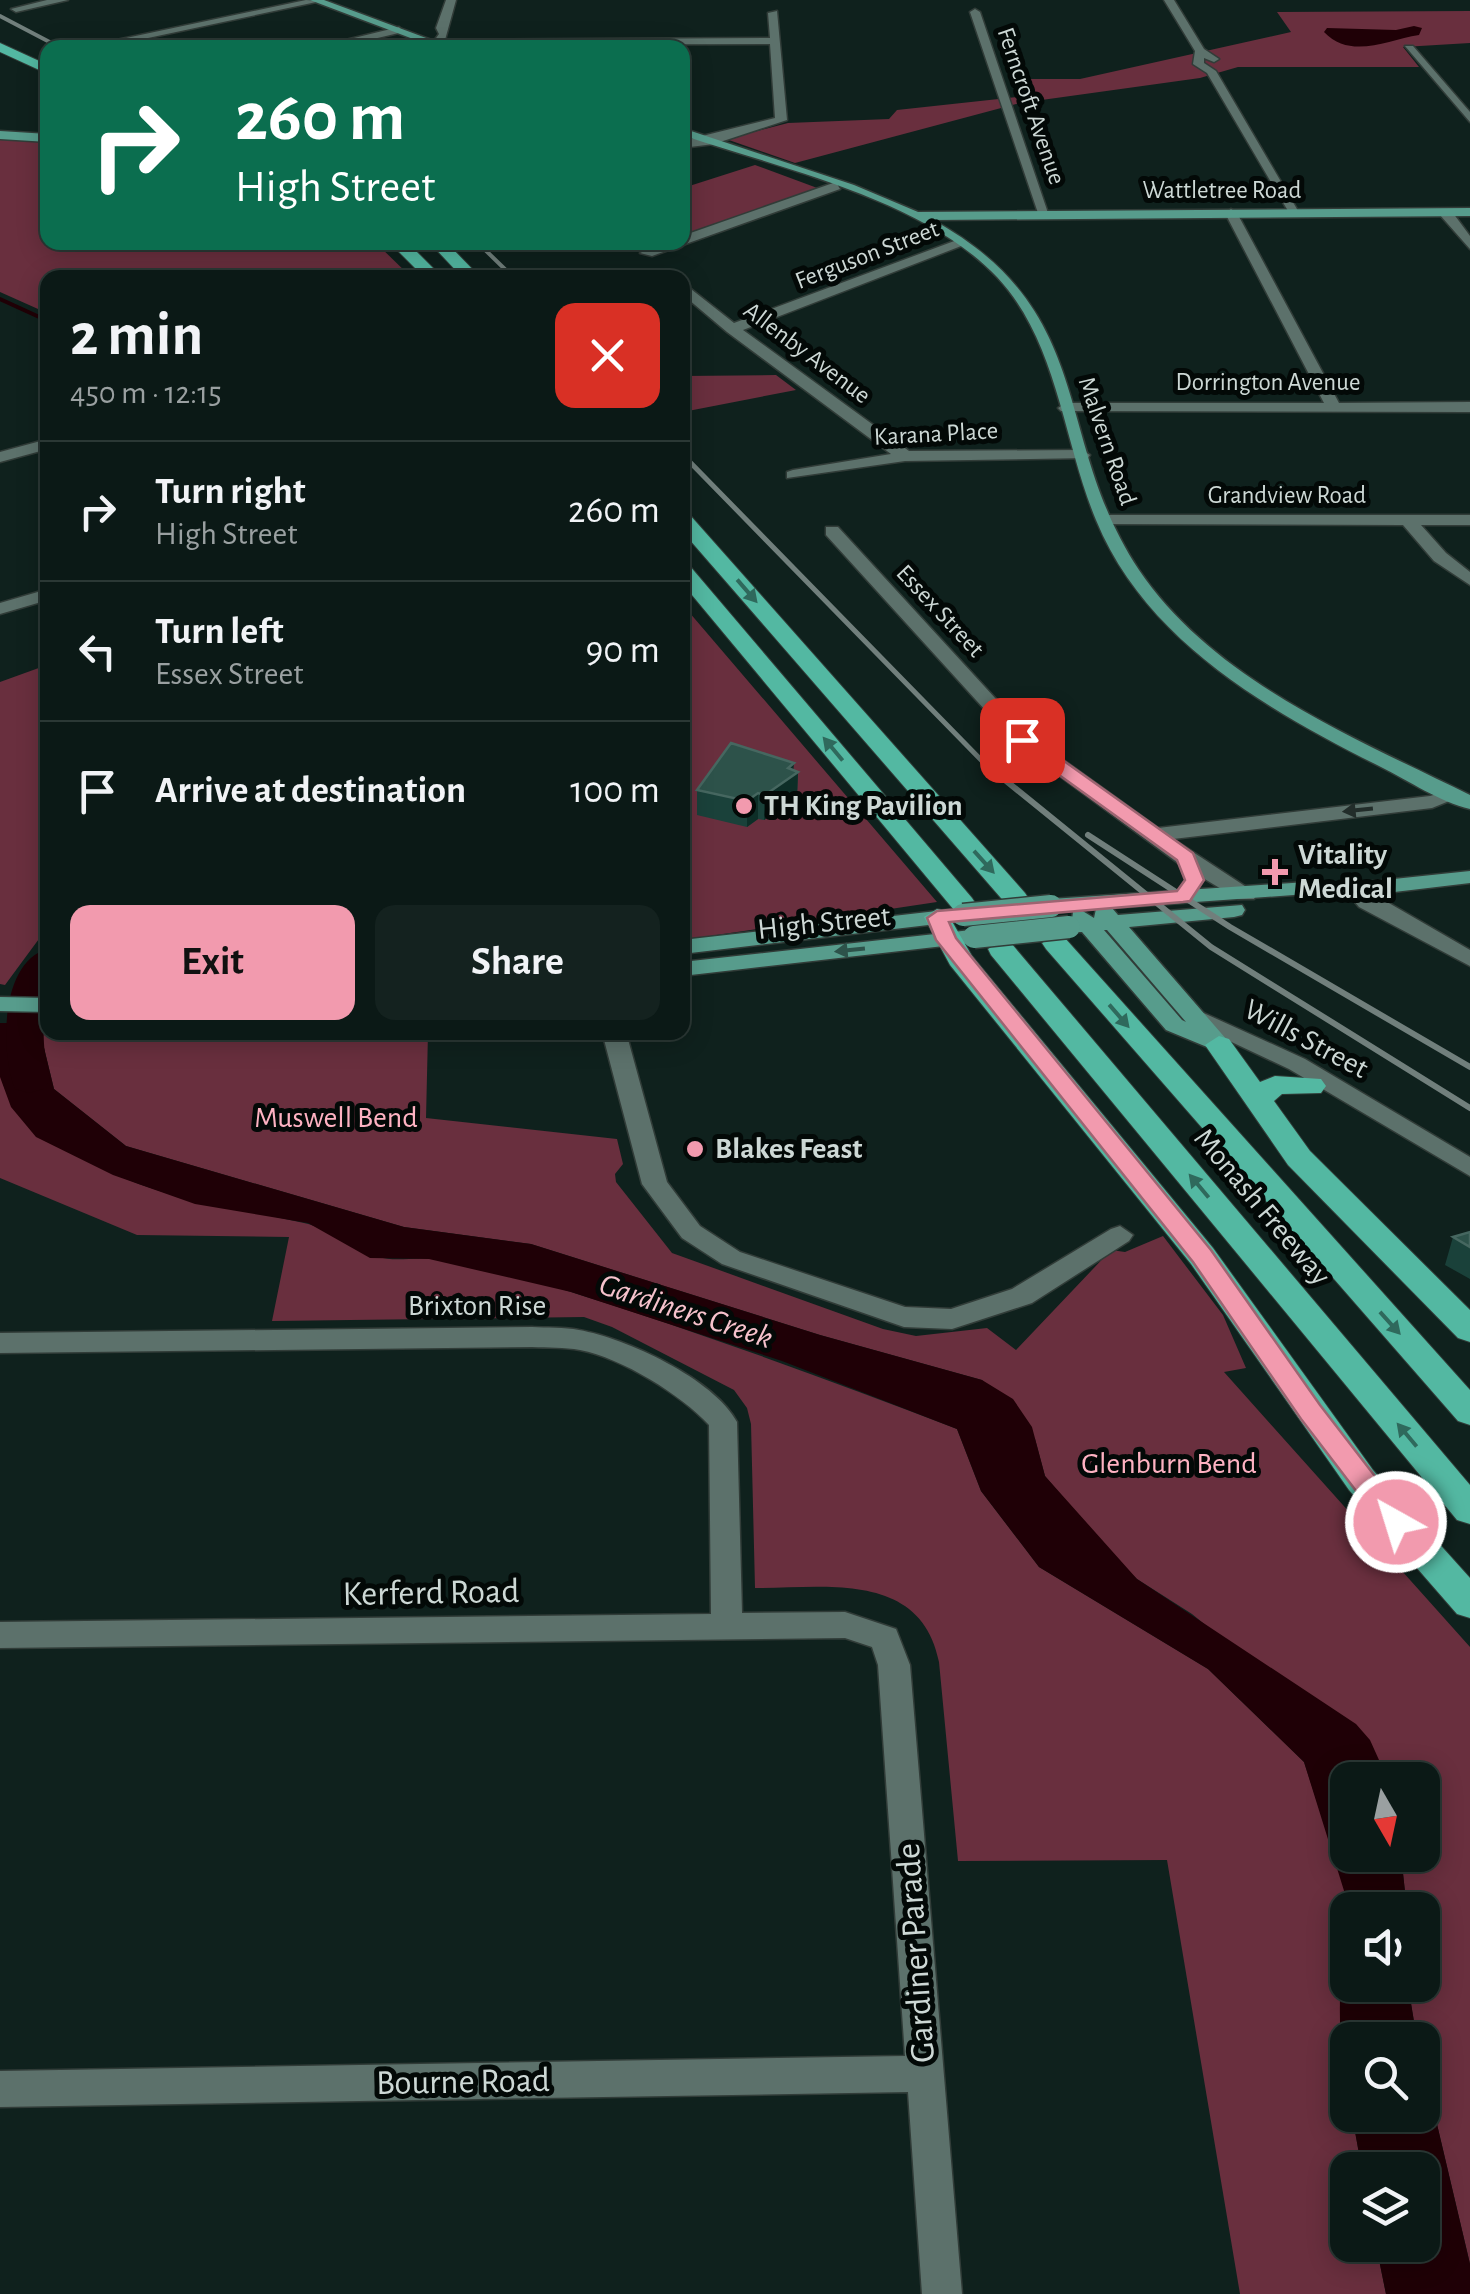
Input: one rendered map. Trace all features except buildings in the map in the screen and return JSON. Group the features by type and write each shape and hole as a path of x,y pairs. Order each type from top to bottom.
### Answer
{"highway":[{"path":"0,47 40,66"},
{"path":"0,64 40,82"},
{"path":"405,250 427,270"},
{"path":"444,250 464,270"},
{"path":"690,527 1016,899"},
{"path":"690,580 1202,1256 1361,1480 1470,1603"},
{"name":"Monash Freeway","path":"1071,918 1470,1412"},
{"name":"Monash Freeway","path":"1001,948 1470,1510"},
{"path":"1219,1045 1299,1158 1470,1330"},
{"path":"1256,1100 1275,1085 1311,1086"}],"main road":[{"path":"315,0 402,31 441,38"},
{"path":"402,31 441,38"},
{"name":"Malvern Road","path":"690,134 908,214 962,243 1001,273 1027,304 1104,520 1139,582 1212,655 1307,719 1462,799"},
{"path":"0,135 40,138"},
{"name":"Wattletree Road","path":"908,214 1470,212"},
{"name":"High Street","path":"1071,918 1183,896 1308,888 1327,893 1470,877"},
{"name":"High Street","path":"690,946 951,923 1071,918 1113,922 1318,901 1327,893"},
{"name":"Wills Street","path":"1071,918 1177,1028 1219,1045"},
{"name":"Wills Street","path":"1113,922 1219,1045"},
{"name":"High Street","path":"690,968 951,923"},
{"path":"0,1004 40,1005"}],"street":[{"path":"16,9 63,0"},
{"path":"126,40 315,0"},
{"path":"441,38 451,0"},
{"path":"1169,0 1200,50 1199,65 1211,71 1296,213"},
{"name":"Ferncroft Avenue","path":"975,12 1044,213"},
{"path":"690,143 781,121 773,13"},
{"path":"358,40 402,31"},
{"path":"690,41 775,41"},
{"path":"1409,48 1470,120"},
{"path":"690,232 836,186"},
{"path":"1445,212 1470,246"},
{"path":"1231,213 1334,407"},
{"name":"Ferguson Street","path":"732,329 962,243"},
{"path":"643,250 660,265"},
{"name":"Allenby Avenue","path":"690,293 732,329 905,456"},
{"name":"Dorrington Avenue","path":"1066,408 1470,407"},
{"path":"0,457 40,446"},
{"name":"Karana Place","path":"793,475 905,456 1082,455"},
{"name":"Grandview Road","path":"1104,520 1470,520"},
{"path":"1408,520 1440,557 1470,580"},
{"name":"Essex Street","path":"832,532 1022,740 1186,858 1246,894"},
{"path":"0,609 40,596"},
{"path":"1154,835 1462,799"},
{"path":"1183,896 1195,877 1186,858"},
{"path":"1356,890 1367,902 1470,958"},
{"name":"Wills Street","path":"1198,1017 1297,1064 1470,1168"},
{"path":"616,1040 650,1174 690,1232 731,1258 904,1317 952,1319 1022,1296 1120,1235"},
{"name":"Wills Street","path":"1219,1045 1384,1119"},
{"name":"Brixton Rise","path":"0,1343 532,1337 599,1344 696,1393 723,1422 727,1628"},
{"name":"Kerferd Road","path":"0,1636 862,1627"},
{"name":"Gardiner Parade","path":"862,1627 885,1638 894,1660 942,2294"},
{"name":"Bourne Road","path":"0,2089 925,2074"}],"green space":[{"path":"1470,11 1470,43 1403,47 1419,67 1238,67 1200,78 1020,103 795,163 726,139 788,123 889,119 897,110 1017,97 1012,79 1080,79 1291,32 1277,12"},
{"path":"0,137 40,141 40,250 383,250 404,270 40,270 40,310 0,292"},
{"path":"755,165 820,189 690,238 690,186"},
{"path":"776,375 796,390 690,411 690,376"},
{"path":"690,613 937,902 690,939"},
{"path":"40,668 40,938 5,985 0,984 0,682"},
{"path":"42,1040 428,1040 426,1118 617,1139 623,1164 615,1174 616,1182 672,1253 883,1329 916,1336 987,1328 1016,1350 1111,1250 1125,1252 1163,1236 1223,1315 1246,1368 1224,1372 1470,1647 1470,2264 1439,2132 1440,2022 1414,2022 1411,2002 1440,2002 1440,1892 1405,1892 1403,1872 1440,1872 1440,1762 1373,1762 1192,1614 1137,1579 1113,1557 1045,1476 1035,1439 982,1380 820,1335 531,1244 404,1227 126,1146 54,1089"},
{"path":"0,1072 12,1101 32,1122 81,1156 142,1185 314,1226 378,1257 448,1261 554,1287 765,1358 957,1429 981,1491 1039,1567 1208,1669 1304,1762 1330,1842 1330,1872 1340,1872 1346,1892 1330,1892 1330,2002 1342,2002 1343,2022 1330,2022 1330,2132 1355,2132 1359,2152 1330,2152 1330,2262 1379,2262 1386,2294 1240,2294 1167,1860 958,1861 939,1662 929,1633 913,1612 892,1599 867,1591 840,1587 755,1588 751,1424 747,1408 734,1390 612,1327 584,1317 272,1321 289,1237 137,1235 0,1178"}],"water":[{"path":"1327,28 1396,30 1422,28 1419,35 1357,47 1324,32"},
{"path":"0,1023 38,1023 54,1089 126,1146 404,1227 531,1244 820,1335 982,1380 1013,1399 1032,1427 1045,1476 1137,1579 1356,1724 1370,1740 1380,1762 1330,1762 1330,1846 1304,1762 1208,1669 1039,1567 981,1491 957,1429 782,1361 571,1292 429,1259 370,1258 308,1223 195,1204 113,1175 36,1137 11,1107 0,1077"},
{"path":"1338,1872 1403,1872 1405,1892 1344,1892"},
{"path":"1340,2002 1411,2002 1414,2022 1341,2022"},
{"path":"1355,2132 1439,2132 1470,2264 1470,2294 1386,2294 1379,2262 1440,2262 1440,2152 1359,2152"}],"waterway":[{"name":"Gardiners Creek","path":"0,299 40,317"},
{"name":"Gardiners Creek","path":"29,1080 21,1017 29,988 40,970"}],"railway":[{"path":"0,16 46,40"},
{"path":"485,250 506,270"},
{"path":"690,462 984,763"},
{"path":"984,763 1211,947 1470,1108"},
{"path":"1088,835 1230,927 1470,1067"}],"place":[{"name":"TH King Pavilion","path":"744,806"},
{"name":"Vitality Medical","path":"1275,872"},
{"name":"Blakes Feast","path":"695,1149"}],"route":[{"path":"1022,740 1186,858 1194,871 1194,880 1183,896 937,918 946,940 1202,1256 1310,1412 1396,1522"}],"park label":[{"name":"Muswell Bend","path":"336,1118"},
{"name":"Glenburn Bend","path":"1169,1464"}]}
